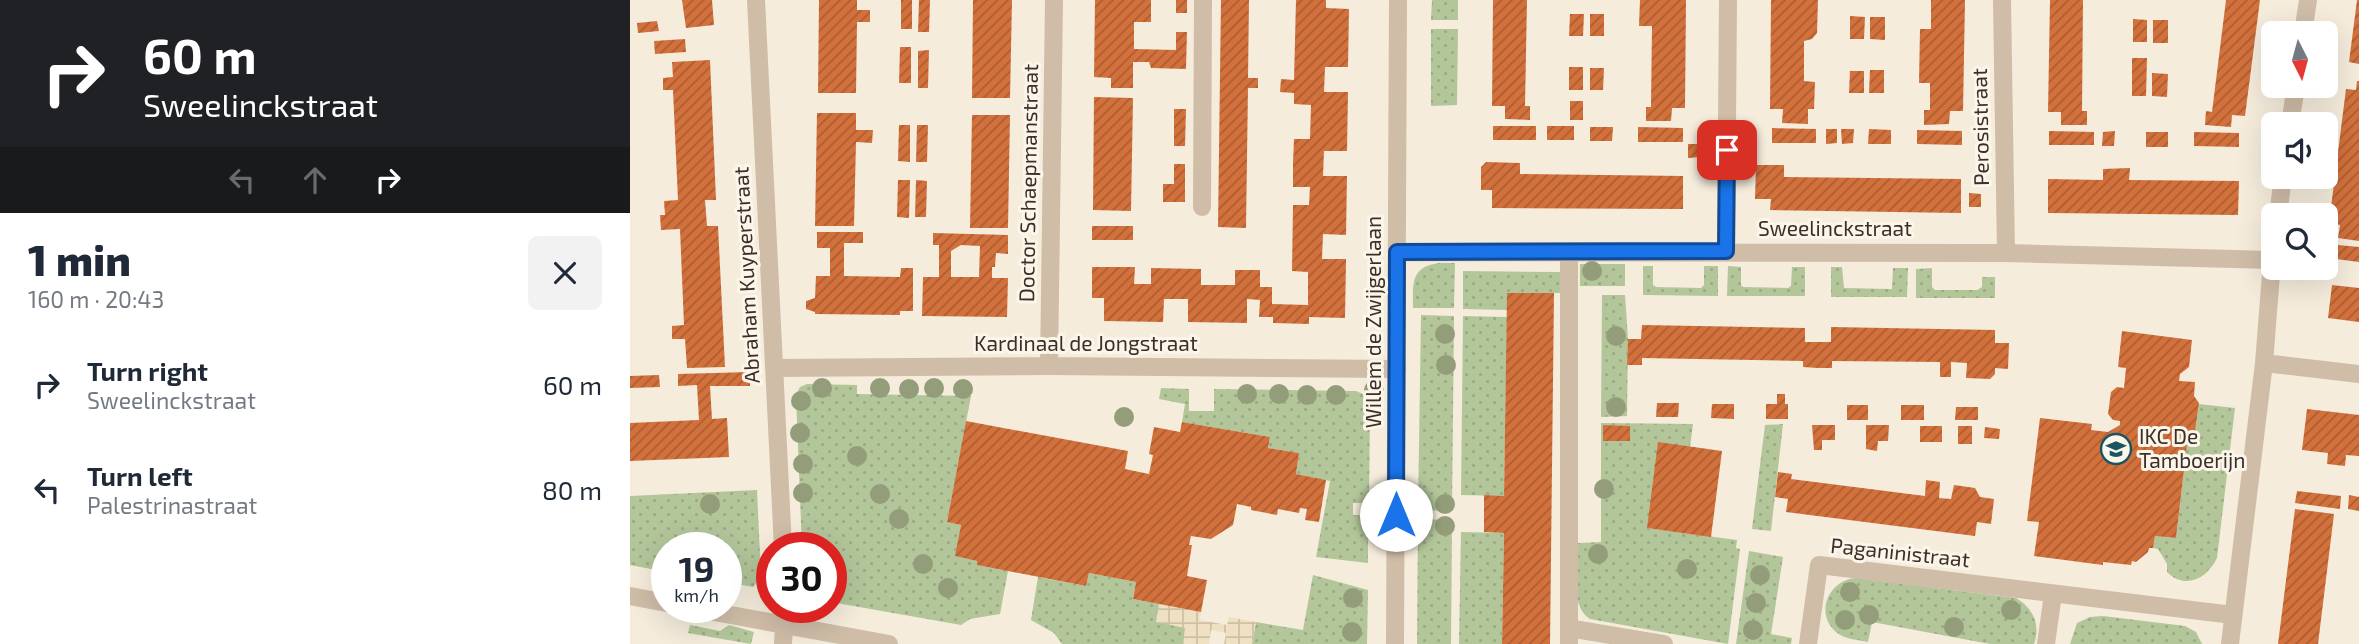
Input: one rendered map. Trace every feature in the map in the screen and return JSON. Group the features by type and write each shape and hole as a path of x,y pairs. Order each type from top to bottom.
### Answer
{"street":[{"name":"Abraham Kuyperstraat","path":"756,0 782,532"},
{"name":"Doctor Schaepmanstraat","path":"1049,366 1054,0"},
{"path":"1202,207 1203,0"},
{"name":"Willem de Zwijgerlaan","path":"1395,644 1398,0"},
{"path":"1726,251 1728,0"},
{"name":"Perosistraat","path":"2002,0 2006,253"},
{"path":"2305,21 2308,0"},
{"path":"1569,251 1569,636 1664,644"},
{"name":"Sweelinckstraat","path":"1397,252 2261,254"},
{"path":"2230,644 2264,363 2270,280"},
{"path":"2264,363 2359,374"},
{"name":"Kardinaal de Jongstraat","path":"774,368 1049,366 1397,369"},
{"name":"Paganinistraat","path":"1808,644 1819,565 2233,615"},
{"path":"2046,644 2053,594"},
{"path":"630,596 651,600"},
{"path":"742,623 784,635 889,644"}],"green space":[{"path":"1432,0 1458,0 1458,20 1431,20"},
{"path":"1431,29 1458,29 1457,105 1431,106"},
{"path":"1439,263 1455,263 1454,308 1413,308 1415,278 1423,268"},
{"path":"1580,264 1625,264 1625,286 1580,286"},
{"path":"1643,266 1653,266 1653,285 1656,287 1701,288 1704,285 1704,266 1718,266 1718,296 1643,295"},
{"path":"1728,266 1741,267 1743,287 1788,288 1791,286 1792,267 1805,267 1805,296 1727,296"},
{"path":"1831,267 1842,267 1844,288 1892,289 1893,268 1908,268 1907,297 1831,297"},
{"path":"1932,268 1932,287 1935,290 1977,290 1982,287 1982,277 1995,277 1995,298 1916,298 1916,269"},
{"path":"1463,271 1560,272 1560,293 1507,293 1507,310 1463,309"},
{"path":"1602,295 1625,295 1628,339 1627,416 1601,417"},
{"path":"1421,315 1454,316 1452,511 1418,510"},
{"path":"1463,316 1507,317 1504,496 1461,495"},
{"path":"807,384 857,385 857,394 971,396 947,522 961,525 956,556 977,561 977,565 1008,571 1000,614 970,619 961,625 847,605 847,532 801,532 796,395 800,387"},
{"path":"1161,388 1189,389 1189,411 1214,411 1214,389 1356,391 1363,394 1370,405 1369,503 1353,503 1353,515 1361,515 1361,520 1368,521 1368,563 1316,557 1330,481 1296,474 1299,453 1268,448 1270,437 1182,422 1185,404 1159,399"},
{"path":"2199,404 2235,408 2217,558 2208,572 2188,581 2167,572 2167,564 2158,549 2153,548 2155,536 2176,538 2188,436 2195,432"},
{"path":"1601,423 1693,424 1690,447 1647,528 1737,540 1736,548 1740,549 1728,644 1590,619 1583,613 1576,584 1578,543 1601,542"},
{"path":"1783,424 1771,531 1752,529 1765,425"},
{"path":"757,490 759,532 756,532 756,583 753,587 742,585 742,532 651,532 651,569 630,565 630,496"},
{"path":"1418,519 1452,520 1451,644 1417,644"},
{"path":"1461,532 1504,533 1502,644 1459,644"},
{"path":"1749,551 1783,557 1771,634 1792,638 1791,644 1736,644"},
{"path":"1089,573 1136,582 1133,599 1159,604 1186,628 1183,644 1062,644 1054,633 1031,620 1038,577 1086,586"},
{"path":"1313,575 1368,590 1367,644 1252,644 1256,622 1303,630"},
{"path":"1856,578 2016,598 2027,607 2034,618 2037,630 2034,644 1990,644 1872,622 1868,642 1851,639 1836,632 1829,624 1826,607 1832,591 1838,585"},
{"path":"2103,616 2185,626 2196,632 2202,644 2070,644 2077,623 2090,617"},
{"path":"690,625 720,631 729,625 754,632 751,644 688,633"}],"shaded area":[{"path":"1159,604 1201,612 1200,620 1227,625 1229,617 1256,622 1252,644 1224,644 1226,633 1211,630 1209,644 1183,644 1185,628 1156,622"}],"building":[{"path":"682,0 712,0 714,25 686,28"},
{"path":"819,0 857,0 857,10 870,10 870,22 857,22 856,93 818,93"},
{"path":"901,0 912,0 912,29 901,29"},
{"path":"919,0 930,0 929,32 918,32"},
{"path":"973,0 1012,0 1010,98 972,98"},
{"path":"1095,0 1151,0 1151,22 1134,22 1134,49 1176,50 1176,32 1187,32 1186,69 1151,68 1149,62 1133,62 1133,88 1111,88 1111,78 1094,77"},
{"path":"1176,0 1187,0 1187,13 1176,13"},
{"path":"1221,0 1249,0 1248,78 1258,78 1258,88 1248,88 1246,228 1218,227"},
{"path":"1296,0 1326,0 1326,8 1349,9 1348,67 1325,67 1324,92 1348,92 1347,151 1324,151 1323,176 1347,176 1346,235 1323,234 1322,259 1346,259 1345,318 1309,317 1309,324 1273,323 1273,317 1259,317 1260,300 1247,299 1247,323 1188,322 1188,299 1164,299 1163,322 1104,321 1104,298 1092,298 1092,267 1135,267 1134,284 1151,284 1151,268 1201,269 1201,285 1235,285 1235,270 1260,270 1260,287 1272,287 1272,304 1308,305 1308,272 1292,271 1293,205 1309,205 1310,187 1293,187 1293,163 1294,139 1310,139 1311,105 1294,104 1294,93 1280,92 1281,79 1294,80"},
{"path":"1493,0 1527,0 1525,106 1530,106 1530,120 1505,119 1505,106 1492,106"},
{"path":"1640,0 1686,0 1685,108 1672,108 1671,121 1646,121 1646,107 1651,107 1652,26 1639,26"},
{"path":"1771,0 1818,0 1817,33 1812,39 1804,41 1804,81 1815,82 1814,109 1808,109 1808,124 1782,123 1783,109 1770,109"},
{"path":"1931,0 1965,0 1963,111 1950,111 1949,124 1924,125 1924,110 1930,110 1930,83 1919,83 1920,29 1931,29"},
{"path":"2050,0 2083,0 2082,111 2087,111 2087,125 2061,125 2061,112 2048,112"},
{"path":"2226,0 2260,0 2245,116 2232,115 2231,127 2205,125 2206,111 2212,112"},
{"path":"2359,0 2359,64 2349,62"},
{"path":"1570,14 1584,14 1583,36 1569,36"},
{"path":"1590,14 1604,14 1604,36 1590,36"},
{"path":"1850,16 1865,17 1864,39 1850,39"},
{"path":"1870,17 1885,17 1885,40 1870,39"},
{"path":"2133,19 2147,20 2147,42 2133,42"},
{"path":"2153,20 2168,20 2168,43 2153,43"},
{"path":"657,21 659,31 638,33 637,23"},
{"path":"685,39 686,52 655,54 654,41"},
{"path":"900,47 911,47 911,83 899,83"},
{"path":"929,50 928,88 918,88 918,51"},
{"path":"2132,58 2147,58 2146,96 2132,96"},
{"path":"710,60 716,200 705,200 707,226 718,226 725,367 687,368 685,339 672,339 672,326 684,325 680,229 661,230 660,215 665,215 664,201 678,200 673,90 663,90 663,78 673,77 672,62"},
{"path":"1569,67 1583,67 1583,90 1569,90"},
{"path":"1590,68 1604,68 1603,90 1590,90"},
{"path":"1870,70 1884,70 1884,93 1869,93"},
{"path":"1850,71 1864,71 1864,93 1849,93"},
{"path":"2152,73 2168,74 2167,97 2152,96"},
{"path":"2359,81 2359,241 2338,238 2338,203 2332,203 2333,189 2338,189 2338,152 2346,89 2356,90"},
{"path":"1094,97 1133,98 1131,211 1093,210"},
{"path":"1570,101 1583,101 1583,120 1570,120"},
{"path":"1174,109 1186,109 1185,146 1174,146"},
{"path":"817,113 856,113 856,130 873,130 872,143 856,142 854,226 815,226"},
{"path":"972,115 1010,115 1008,228 970,228"},
{"path":"899,125 910,125 910,162 898,161"},
{"path":"917,125 928,125 927,162 916,162"},
{"path":"1493,126 1536,126 1536,140 1493,140"},
{"path":"1547,126 1574,126 1574,140 1547,140"},
{"path":"1590,127 1613,127 1612,141 1590,141"},
{"path":"1638,127 1683,128 1683,142 1638,142"},
{"path":"1772,128 1816,129 1816,143 1772,143"},
{"path":"1826,129 1837,129 1837,143 1826,144"},
{"path":"1841,129 1854,129 1853,143 1842,144"},
{"path":"1869,129 1891,130 1891,144 1868,144"},
{"path":"1917,130 1962,131 1962,145 1917,144"},
{"path":"2049,131 2094,132 2094,145 2049,145"},
{"path":"2115,131 2114,146 2102,146 2103,132"},
{"path":"2146,132 2168,132 2168,147 2146,147"},
{"path":"2194,132 2239,133 2239,147 2194,146"},
{"path":"1688,144 1700,144 1701,157 1688,158"},
{"path":"1486,162 1520,163 1520,174 1683,176 1683,209 1492,208 1492,190 1481,190 1481,167"},
{"path":"1174,164 1185,164 1185,202 1163,202 1163,184 1174,184"},
{"path":"1756,165 1784,165 1784,177 1961,179 1961,213 1770,210 1771,199 1755,199"},
{"path":"2130,168 2129,180 2239,181 2238,215 2048,213 2048,179 2103,180 2103,169"},
{"path":"898,180 910,180 909,218 897,217"},
{"path":"916,180 927,181 926,217 915,217"},
{"path":"1969,193 1981,194 1981,207 1969,207"},
{"path":"1092,226 1133,226 1133,240 1092,240"},
{"path":"817,232 863,232 863,243 844,243 844,276 900,277 901,268 913,268 913,311 900,311 900,315 815,314 806,309 806,301 815,298 816,276 830,276 830,248 817,248"},
{"path":"933,233 1008,235 1008,254 996,253 995,267 992,267 992,278 1008,278 1007,317 922,316 923,277 939,277 939,245 933,245","holes":["961,245 980,246 979,277 951,277 951,251"]},
{"path":"2338,245 2359,247 2359,262 2338,259"},
{"path":"2332,285 2359,288 2359,322 2328,318"},
{"path":"1507,293 1554,293 1550,644 1502,644 1504,533 1484,532 1484,495 1504,496"},
{"path":"1642,325 1805,328 1805,342 1831,342 1831,327 1995,330 1995,343 2009,343 2008,369 1995,368 1995,374 1990,379 1966,378 1967,363 1951,362 1951,377 1940,377 1940,362 1832,361 1832,368 1818,368 1803,367 1803,361 1642,358 1642,365 1627,365 1628,339 1641,339"},
{"path":"2122,331 2192,340 2189,367 2180,374 2179,381 2195,382 2194,396 2199,403 2195,432 2188,436 2176,538 2155,536 2153,548 2149,548 2136,562 2132,561 2131,565 2103,562 2103,565 2034,556 2039,522 2027,521 2040,418 2092,424 2091,430 2108,432 2120,425 2120,421 2113,420 2108,414 2111,392 2117,387 2124,388 2126,368 2118,367"},
{"path":"750,372 750,386 710,386 712,419 727,418 729,457 630,461 630,423 699,420 697,385 678,386 678,374"},
{"path":"659,375 660,387 630,388 630,376"},
{"path":"1777,394 1785,394 1788,419 1766,419 1766,404 1777,404"},
{"path":"1657,403 1679,403 1678,417 1656,417"},
{"path":"1712,404 1734,404 1734,419 1711,418"},
{"path":"1847,405 1868,405 1868,420 1847,420"},
{"path":"1901,405 1924,405 1924,420 1901,420"},
{"path":"1956,407 1978,407 1978,420 1955,420"},
{"path":"2307,409 2359,415 2359,456 2346,455 2345,466 2327,464 2328,453 2302,450"},
{"path":"966,421 1128,451 1125,469 1149,474 1153,455 1149,454 1154,427 1180,432 1182,422 1270,437 1268,448 1299,453 1296,474 1326,480 1319,522 1305,520 1307,509 1300,508 1299,513 1278,509 1277,515 1237,504 1233,525 1211,539 1191,536 1187,576 1207,580 1201,612 1133,599 1136,582 1089,573 1086,586 977,565 977,561 955,556 961,525 947,522"},
{"path":"1603,425 1630,426 1630,441 1603,441"},
{"path":"1812,425 1835,425 1835,440 1822,440 1822,450 1814,450"},
{"path":"1866,425 1889,425 1888,441 1878,441 1877,451 1866,449"},
{"path":"1920,426 1942,426 1942,442 1920,442"},
{"path":"1958,426 1972,426 1972,444 1958,444"},
{"path":"1985,427 2000,429 1999,439 1984,438"},
{"path":"1658,442 1722,451 1711,537 1647,528"},
{"path":"1778,472 1792,474 1791,479 1925,496 1926,480 1940,482 1939,498 1951,499 1954,485 1975,488 1980,497 1994,499 1991,524 1977,522 1975,536 1786,512 1788,499 1775,497"},
{"path":"2297,491 2341,496 2340,509 2295,503"},
{"path":"2349,495 2359,497 2359,511 2348,509"},
{"path":"2295,509 2334,514 2318,644 2278,644"}],"place":[{"name":"IKC De Tamboerijn","path":"2116,449"}],"route":[{"path":"1396,515 1397,252 1726,251 1727,150"}]}
